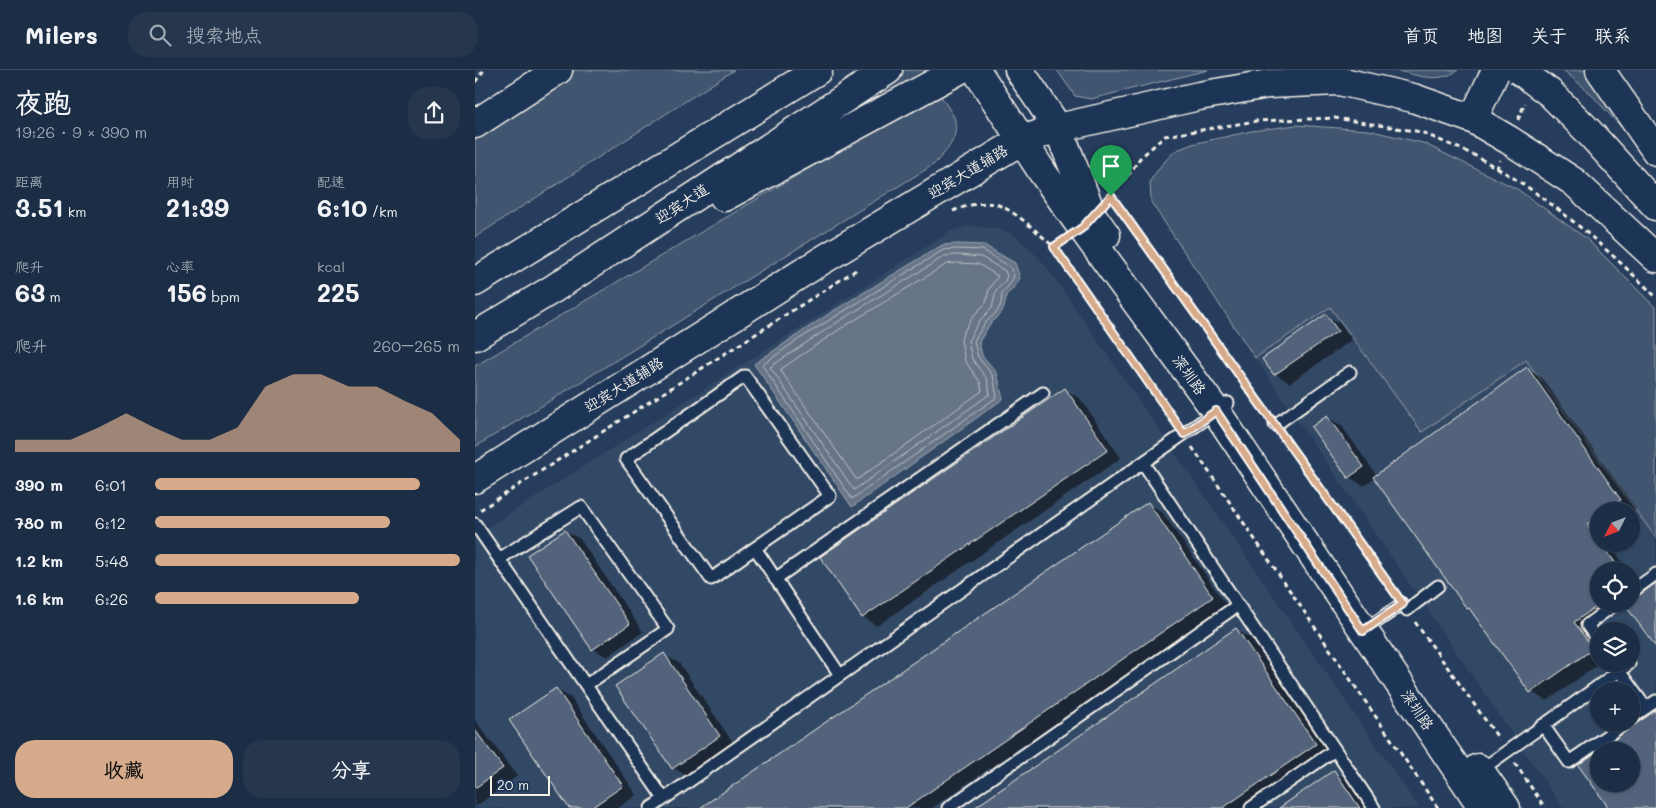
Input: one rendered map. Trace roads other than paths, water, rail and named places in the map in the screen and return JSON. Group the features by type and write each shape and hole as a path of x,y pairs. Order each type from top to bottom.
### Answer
{"main road":[{"path":"475,124 558,70"},
{"path":"551,235 788,70"},
{"path":"475,282 818,70"},
{"path":"553,289 959,70"},
{"name":"深圳路","path":"976,70 1022,140 1087,222 1222,407 1472,776 1506,808"},
{"name":"深圳路","path":"1019,70 1058,128 1087,222"},
{"path":"1473,119 1496,70"},
{"path":"1519,70 1539,94 1587,130 1656,206"},
{"path":"1599,70 1656,151"},
{"name":"迎宾大道","path":"475,336 553,289 881,75"},
{"name":"迎宾大道辅路","path":"475,479 821,261 1022,140 1058,128 1199,96 1268,84 1339,81 1413,98 1473,119 1575,182 1656,258"},
{"name":"深圳路","path":"1472,776 1483,808"}],"lane":[{"path":"1275,425 1350,372"},
{"path":"745,376 829,496 755,548 711,579 626,459 745,376"},
{"path":"775,579 1043,393"},
{"path":"651,808 1222,407"},
{"path":"1143,463 1374,808"},
{"path":"499,559 581,507 668,629 586,685"},
{"path":"475,524 664,799"},
{"path":"755,548 840,675"},
{"path":"1640,586 1656,574"},
{"path":"1370,626 1438,586"},
{"path":"948,808 1238,605"},
{"path":"1591,622 1604,612"},
{"path":"1472,776 1543,725 1611,672"},
{"path":"1621,672 1646,708"},
{"path":"1640,712 1656,701"},
{"path":"1543,725 1569,762 1612,732"},
{"path":"1251,808 1335,750"}],"water":[{"path":"942,245 984,245 1015,263 1020,278 1014,288 1006,295 1003,311 988,327 979,342 982,355 997,373 1003,399 852,507 754,364 830,313"}]}
